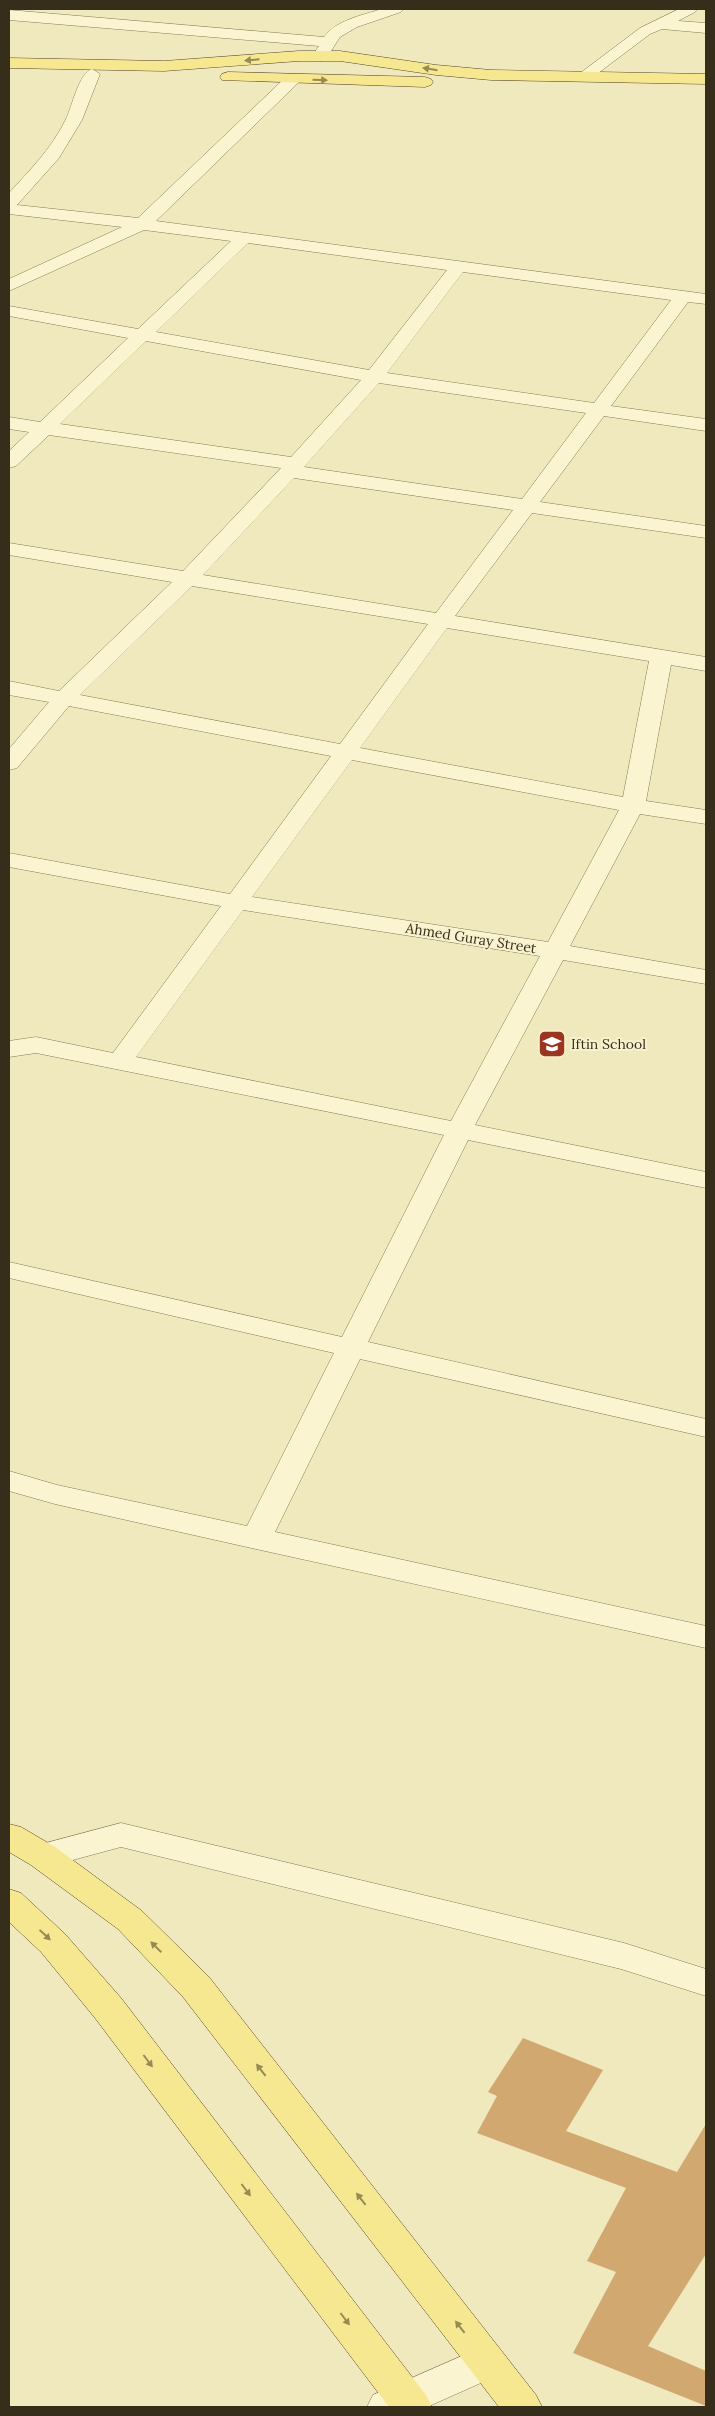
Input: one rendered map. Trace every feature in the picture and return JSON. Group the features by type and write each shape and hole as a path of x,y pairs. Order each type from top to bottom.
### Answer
{"main road":[{"path":"294,79 278,73 275,68 280,63 299,56"},
{"path":"9,62 164,66 320,56 372,60 436,70 491,75 706,79"},
{"path":"364,82 380,74 380,67 372,60"},
{"path":"9,72 364,82 706,86"},
{"path":"9,1836 43,1856 130,1920 196,1986 522,2407"},
{"path":"9,1902 53,1943 108,2008 402,2405"}],"street":[{"path":"320,56 334,34 352,24 395,9"},
{"path":"584,77 638,36 690,9"},
{"path":"9,15 329,42"},
{"path":"659,24 706,28"},
{"path":"9,203 51,158 74,120 92,74"},
{"path":"9,286 142,224 294,79"},
{"path":"9,209 142,224 706,299"},
{"path":"9,462 244,238"},
{"path":"9,763 64,698 187,579 293,467 374,377 458,266"},
{"path":"119,1063 441,621 683,296"},
{"path":"9,312 374,377 706,425"},
{"path":"9,423 527,506 706,532"},
{"path":"9,549 706,664"},
{"path":"256,1539 459,1131 633,806 661,657"},
{"path":"9,688 633,806 706,817"},
{"name":"Ahmed Guray Street","path":"9,860 236,902 554,951 706,977"},
{"path":"9,1049 36,1045 706,1180"},
{"path":"9,1270 706,1428"},
{"path":"9,1481 55,1494 256,1539 706,1637"},
{"path":"43,1856 121,1835 624,1956 706,1983"},
{"path":"402,2405 487,2362"}],"building":[{"path":"523,2038 603,2070 566,2131 677,2172 706,2124 706,2254 648,2346 706,2371 706,2406 573,2353 616,2272 587,2261 626,2188 477,2133 497,2096 488,2092"}],"place":[{"name":"Iftin School","path":"552,1044"}]}
